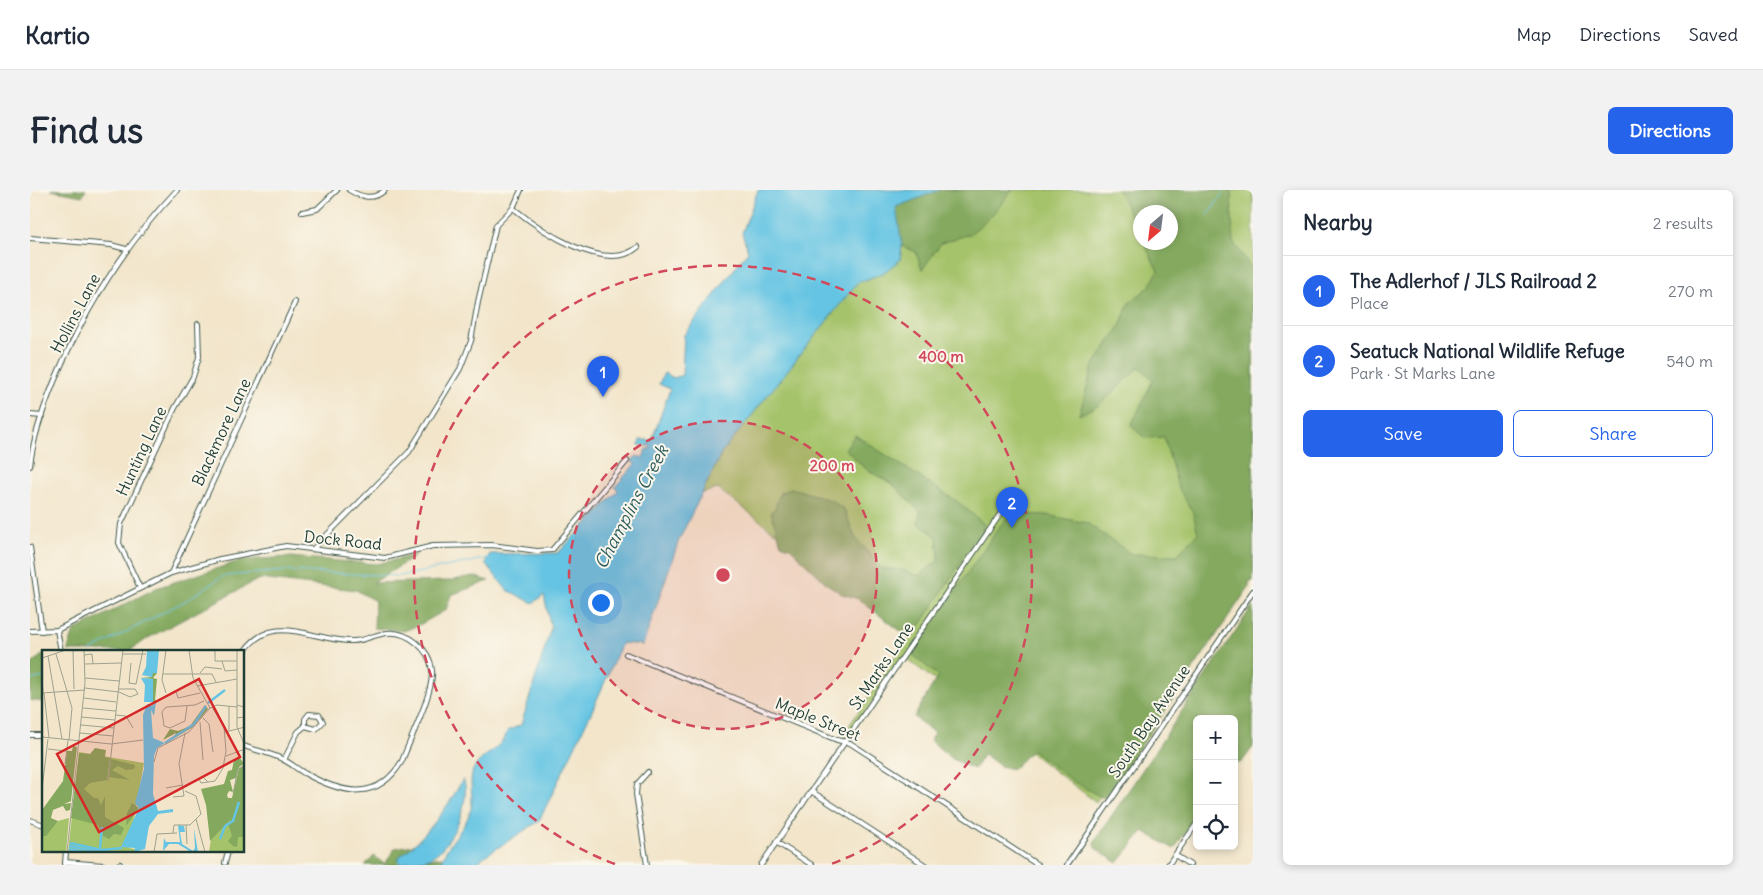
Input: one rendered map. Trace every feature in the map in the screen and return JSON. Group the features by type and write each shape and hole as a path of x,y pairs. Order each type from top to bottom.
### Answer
{"street":[{"name":"Hollins Lane","path":"30,466 32,450 42,416 63,361 82,322 105,280 126,250 147,222 177,190"},
{"path":"302,212 317,209 337,190"},
{"path":"348,190 366,198 375,196 385,190"},
{"path":"313,548 409,452 460,369 471,341 496,225 513,208 521,190"},
{"path":"513,208 555,238 588,251 624,256 629,255 638,247"},
{"path":"30,238 111,245 126,250"},
{"name":"Blackmore Lane","path":"171,573 295,302"},
{"name":"Hunting Lane","path":"140,588 119,543 121,524 175,408 193,377 199,357 198,324"},
{"path":"30,415 42,416"},
{"name":"Dock Road","path":"30,631 57,630 171,573 220,559 286,546 385,558 433,546 492,545 537,551 552,550 627,461"},
{"name":"St Marks Lane","path":"761,865 1005,507"},
{"path":"30,547 42,631"},
{"name":"South Bay Avenue","path":"1067,865 1253,591"},
{"path":"57,630 61,650"},
{"path":"245,651 256,639 264,635 287,630 354,641 387,633 400,634 410,638 428,656 432,670 431,685 402,761 396,772 383,783 357,792 341,790 305,774 284,760 245,746"},
{"name":"Maple Street","path":"626,654 850,743 1038,865"},
{"path":"284,760 298,732 305,726 305,720 312,714 319,715 323,722 316,729 305,726"},
{"path":"647,865 636,794 641,778 648,772"},
{"path":"811,791 925,865"},
{"path":"30,820 42,824"},
{"path":"1168,865 1193,829"},
{"path":"776,842 812,865"},
{"path":"225,863 228,852"},
{"path":"1175,855 1190,865"},
{"path":"65,863 103,865"}],"green space":[{"path":"51,190 86,190 82,196"},
{"path":"940,190 1013,190 989,218 970,234 941,243 922,270 916,252 902,246 895,207"},
{"path":"943,190 1253,190 1253,572 1096,802 904,657 846,740 839,741 910,634 718,489 702,493 721,454 857,283 883,273 900,260 902,246 905,246 896,218"},
{"path":"1118,190 1231,190 1233,242 1253,270 1253,581 1249,582 1249,587 1107,796 1103,798 1074,782 1032,750 1013,769 1000,766 984,754 974,769 952,759 930,740 934,733 914,717 938,676 912,654 999,527 1011,514 1046,515 1087,523 1131,554 1177,555 1198,533 1193,513 1178,487 1164,437 1145,438 1131,426 1153,380 1140,367 1099,405 1079,415 1093,366 1119,328 1129,303 1150,286 1158,271 1148,250 1178,250 1178,205 1133,205 1133,221"},
{"path":"855,435 958,502 984,524 982,534 971,547 913,634 906,635 858,599 842,594 827,584 789,547 781,544 771,512 775,508 780,493 791,488 831,500 844,509 855,537 881,568 903,570 918,576 939,560 937,537 918,523 920,512 892,484 866,469 845,449"},
{"path":"417,555 373,583 449,581 473,576 489,581 451,595 446,610 404,631 374,628 375,601 356,590 259,579 150,637 130,650 68,649 74,631 156,588 243,560 291,557 376,564"},
{"path":"1253,605 1253,747 1242,762 1238,763 1238,715 1193,715 1193,821 1174,849 1143,831 1118,863 1095,848 1094,842"},
{"path":"42,655 42,702 30,700 30,666"},
{"path":"414,845 399,857 413,861 442,857 441,865 365,865 374,856 385,864 395,848"}],"water":[{"name":"Champlins Creek","path":"758,190 940,190 896,207 902,246 900,260 883,273 857,283 721,454 679,540 643,645 622,643 539,821 482,858 477,865 441,865 446,851 470,812 473,770 481,760 502,742 507,731 521,725 551,628 544,595 533,603 507,590 485,563 490,554 558,553 618,491 615,487 635,464 631,461 637,456 643,458 646,449 650,449 651,446 639,445 640,440 652,440 670,389 659,384 664,373 674,378 682,375 684,335 748,251 742,233"},
{"path":"463,779 465,798 463,810 446,844 431,857 402,865 398,862 399,857 419,840 436,821"}],"waterway":[{"path":"1208,215 1225,190"},
{"path":"92,650 185,601 223,576 285,571 401,576 489,558"},
{"path":"30,680 42,677"}],"place":[{"name":"The Adlerhof / JLS Railroad 2","path":"603,397"},
{"name":"Seatuck National Wildlife Refuge","path":"1012,528"}]}
